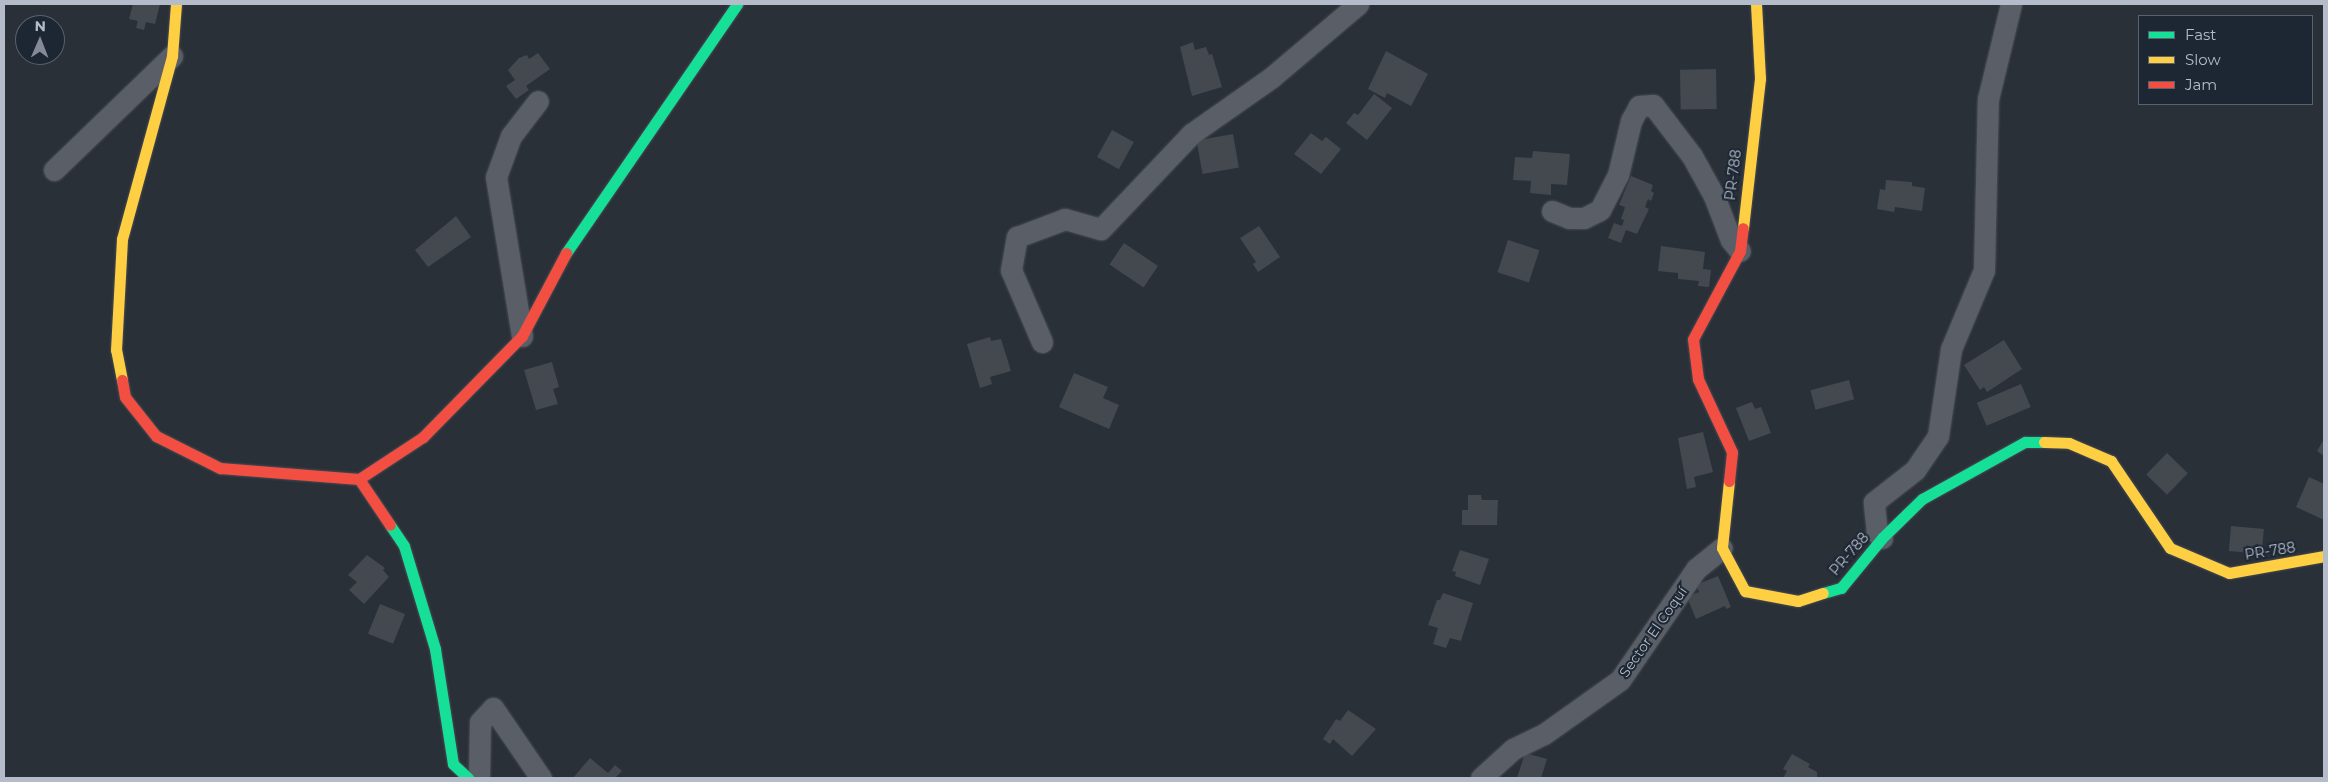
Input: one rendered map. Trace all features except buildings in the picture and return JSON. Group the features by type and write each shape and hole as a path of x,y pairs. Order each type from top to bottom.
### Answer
{"street":[{"path":"176,4 172,56 122,239 116,350 125,397 156,436 220,468 359,479 424,437 522,336 571,243 738,4"},
{"path":"1042,342 1012,270 1017,238 1065,219 1101,229 1191,134 1272,77 1358,4"},
{"name":"PR-788","path":"1756,4 1760,78 1740,251 1693,339 1698,378 1732,452 1722,548 1745,591 1798,601 1840,588 1882,538 1922,499 2025,442 2069,443 2111,461 2170,548 2229,573 2324,556"},
{"path":"1882,538 1877,533 1874,502 1915,470 1938,436 1951,349 1984,270 1988,99 2011,4"},
{"path":"54,170 172,56"},
{"path":"522,336 496,177 511,136 538,101"},
{"path":"1552,211 1569,218 1584,218 1600,210 1618,175 1631,121 1639,106 1653,105 1692,156 1714,196 1731,240 1740,251"},
{"path":"359,479 404,546 435,648 453,764 468,778"},
{"name":"Sector El Coquí","path":"1481,778 1513,749 1544,734 1620,680 1696,570 1722,548"},
{"path":"479,778 480,722 493,708 541,778"}],"traffic: fast":[{"path":"566,253 737,4"},
{"path":"1823,593 1841,588 1882,538 1922,499 2025,442 2044,442"},
{"path":"390,525 404,546 435,649 453,764 468,778"}],"traffic: slow":[{"path":"122,380 116,350 122,239 172,56 176,4"},
{"path":"1743,228 1760,78 1756,4"},
{"path":"2044,442 2069,443 2111,461 2170,548 2229,573 2324,556"},
{"path":"1729,481 1722,548 1745,591 1798,601 1823,593"}],"traffic: jam":[{"path":"1729,481 1732,452 1698,379 1693,339 1740,251 1743,228"},
{"path":"359,479 423,437 522,336 566,253"},
{"path":"122,380 125,397 156,436 220,468 359,479 390,525"}]}
